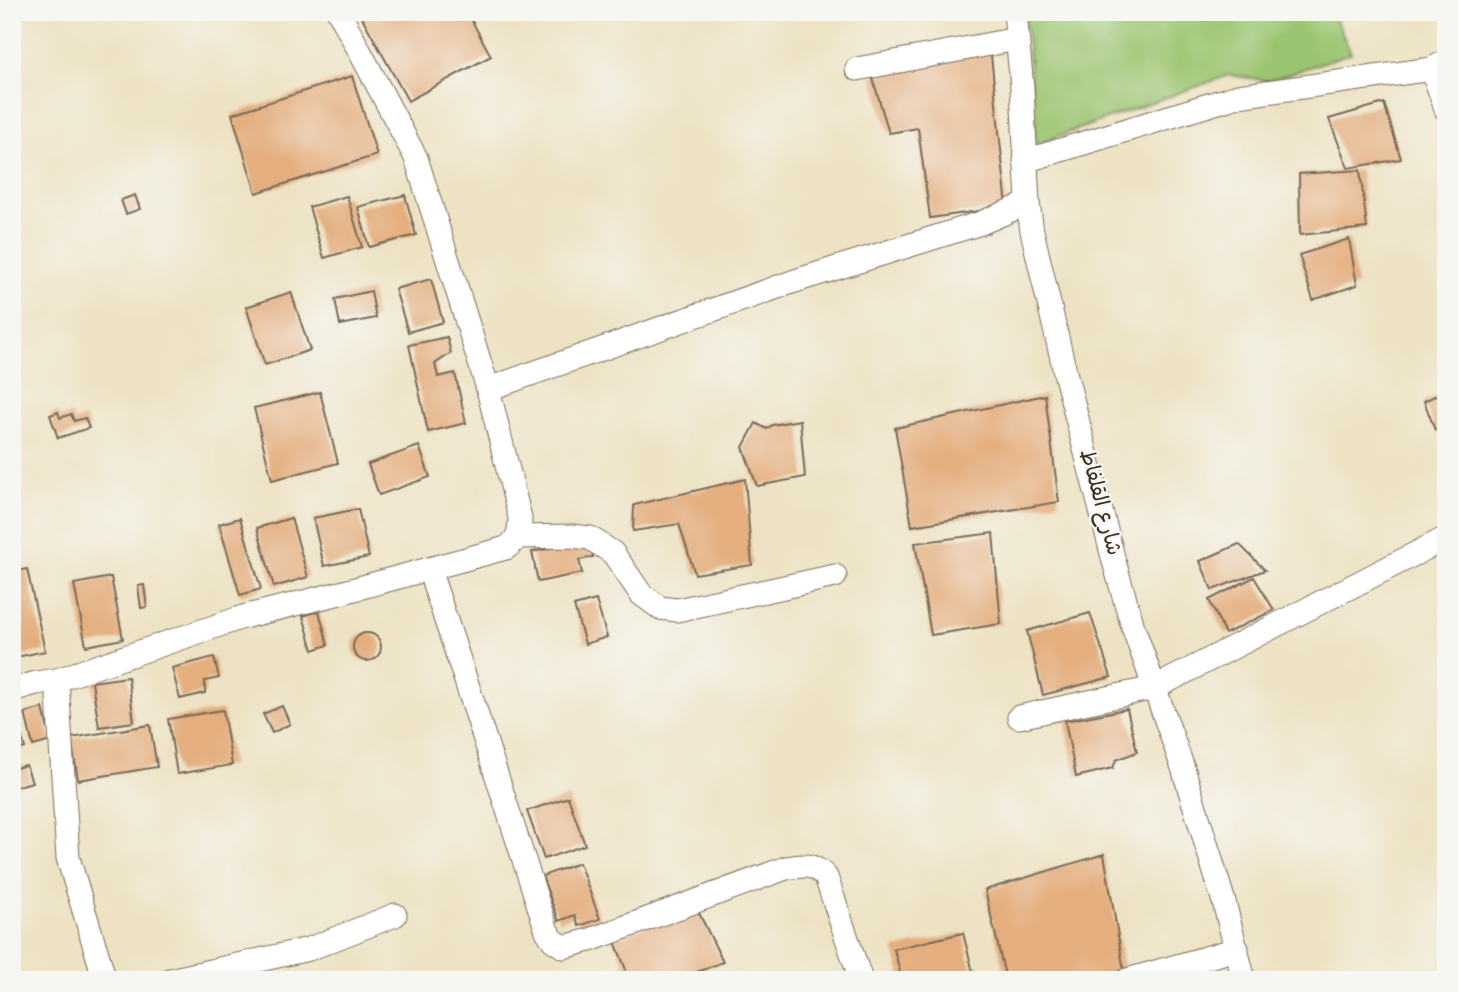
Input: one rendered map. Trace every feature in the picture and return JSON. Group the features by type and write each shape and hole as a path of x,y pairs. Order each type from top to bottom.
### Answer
{"street":[{"path":"12,690 57,680 243,617 506,548 518,537 520,518 488,389 416,158 339,12"},
{"name":"شارع القلفاط","path":"1015,12 1032,231 1098,503 1130,614 1182,768 1244,980"},
{"path":"857,69 1017,39"},
{"path":"1025,161 1238,96 1439,65 1446,109"},
{"path":"488,389 795,281 981,223 1028,203"},
{"path":"518,537 590,538 613,553 641,594 660,608 677,610 835,576"},
{"path":"1019,717 1154,688 1446,538"},
{"path":"429,569 547,931 553,940 564,947 590,940 786,868 809,866 819,869 826,877 861,980"},
{"path":"57,680 68,858 105,980"},
{"path":"170,980 309,949 395,915"},
{"path":"1126,980 1237,949"}],"green space":[{"path":"1025,12 1332,12 1351,53 1268,81 1229,75 1036,144"}],"building":[{"path":"359,12 467,12 491,56 408,101"},
{"path":"990,46 1007,207 930,218 918,128 889,133 872,76"},
{"path":"352,76 377,155 256,193 232,114"},
{"path":"1384,103 1401,159 1348,168 1329,119"},
{"path":"1360,170 1367,228 1300,235 1299,174"},
{"path":"135,195 140,209 126,214 121,200"},
{"path":"405,195 416,235 369,247 358,207"},
{"path":"347,196 362,247 324,258 309,207"},
{"path":"1349,239 1357,285 1313,300 1299,255"},
{"path":"431,279 443,322 408,332 395,289"},
{"path":"371,291 376,318 340,325 335,299"},
{"path":"291,292 310,350 265,365 246,307"},
{"path":"447,337 451,353 435,364 438,377 455,373 466,423 428,432 409,345"},
{"path":"1445,391 1446,426 1435,430 1424,401"},
{"path":"320,392 338,463 272,480 254,408"},
{"path":"1045,395 1059,502 912,526 895,428"},
{"path":"58,412 60,418 71,414 74,421 85,418 89,428 58,438 50,415"},
{"path":"800,420 805,477 757,486 743,447 756,423 767,429 772,425"},
{"path":"419,446 430,477 379,495 368,464"},
{"path":"745,479 752,565 695,574 679,524 633,531 634,505"},
{"path":"358,509 369,557 324,566 313,518"},
{"path":"240,518 261,589 240,595 219,524"},
{"path":"291,518 308,577 274,587 257,528"},
{"path":"993,533 1001,624 931,635 915,543"},
{"path":"589,540 593,557 579,560 582,573 538,582 532,552"},
{"path":"1239,544 1265,570 1212,590 1200,561"},
{"path":"27,569 45,651 12,658 12,572"},
{"path":"111,577 123,639 86,646 74,584"},
{"path":"1254,577 1274,610 1225,634 1209,600"},
{"path":"144,585 147,607 141,608 138,586"},
{"path":"596,600 607,637 585,644 574,606"},
{"path":"319,611 328,645 313,650 303,616"},
{"path":"1090,613 1111,677 1043,695 1027,631"},
{"path":"367,633 377,637 381,647 377,657 367,661 357,657 353,647 357,637"},
{"path":"214,657 219,678 205,681 205,693 180,699 172,668"},
{"path":"128,677 134,722 99,727 92,682"},
{"path":"12,706 25,748 12,752"},
{"path":"282,706 290,724 272,733 263,714"},
{"path":"43,708 51,741 33,746 25,713"},
{"path":"1127,709 1137,752 1116,760 1113,768 1076,777 1065,721"},
{"path":"223,710 232,765 177,774 168,719"},
{"path":"150,725 157,767 78,780 71,738"},
{"path":"26,765 32,782 12,788 12,769"},
{"path":"568,797 585,845 544,859 527,811"},
{"path":"1104,854 1124,971 1088,980 1006,980 985,890"},
{"path":"579,863 600,919 579,926 575,915 559,921 542,876"},
{"path":"696,907 723,962 676,980 630,980 614,939"},
{"path":"963,933 975,980 902,980 894,949"}]}
